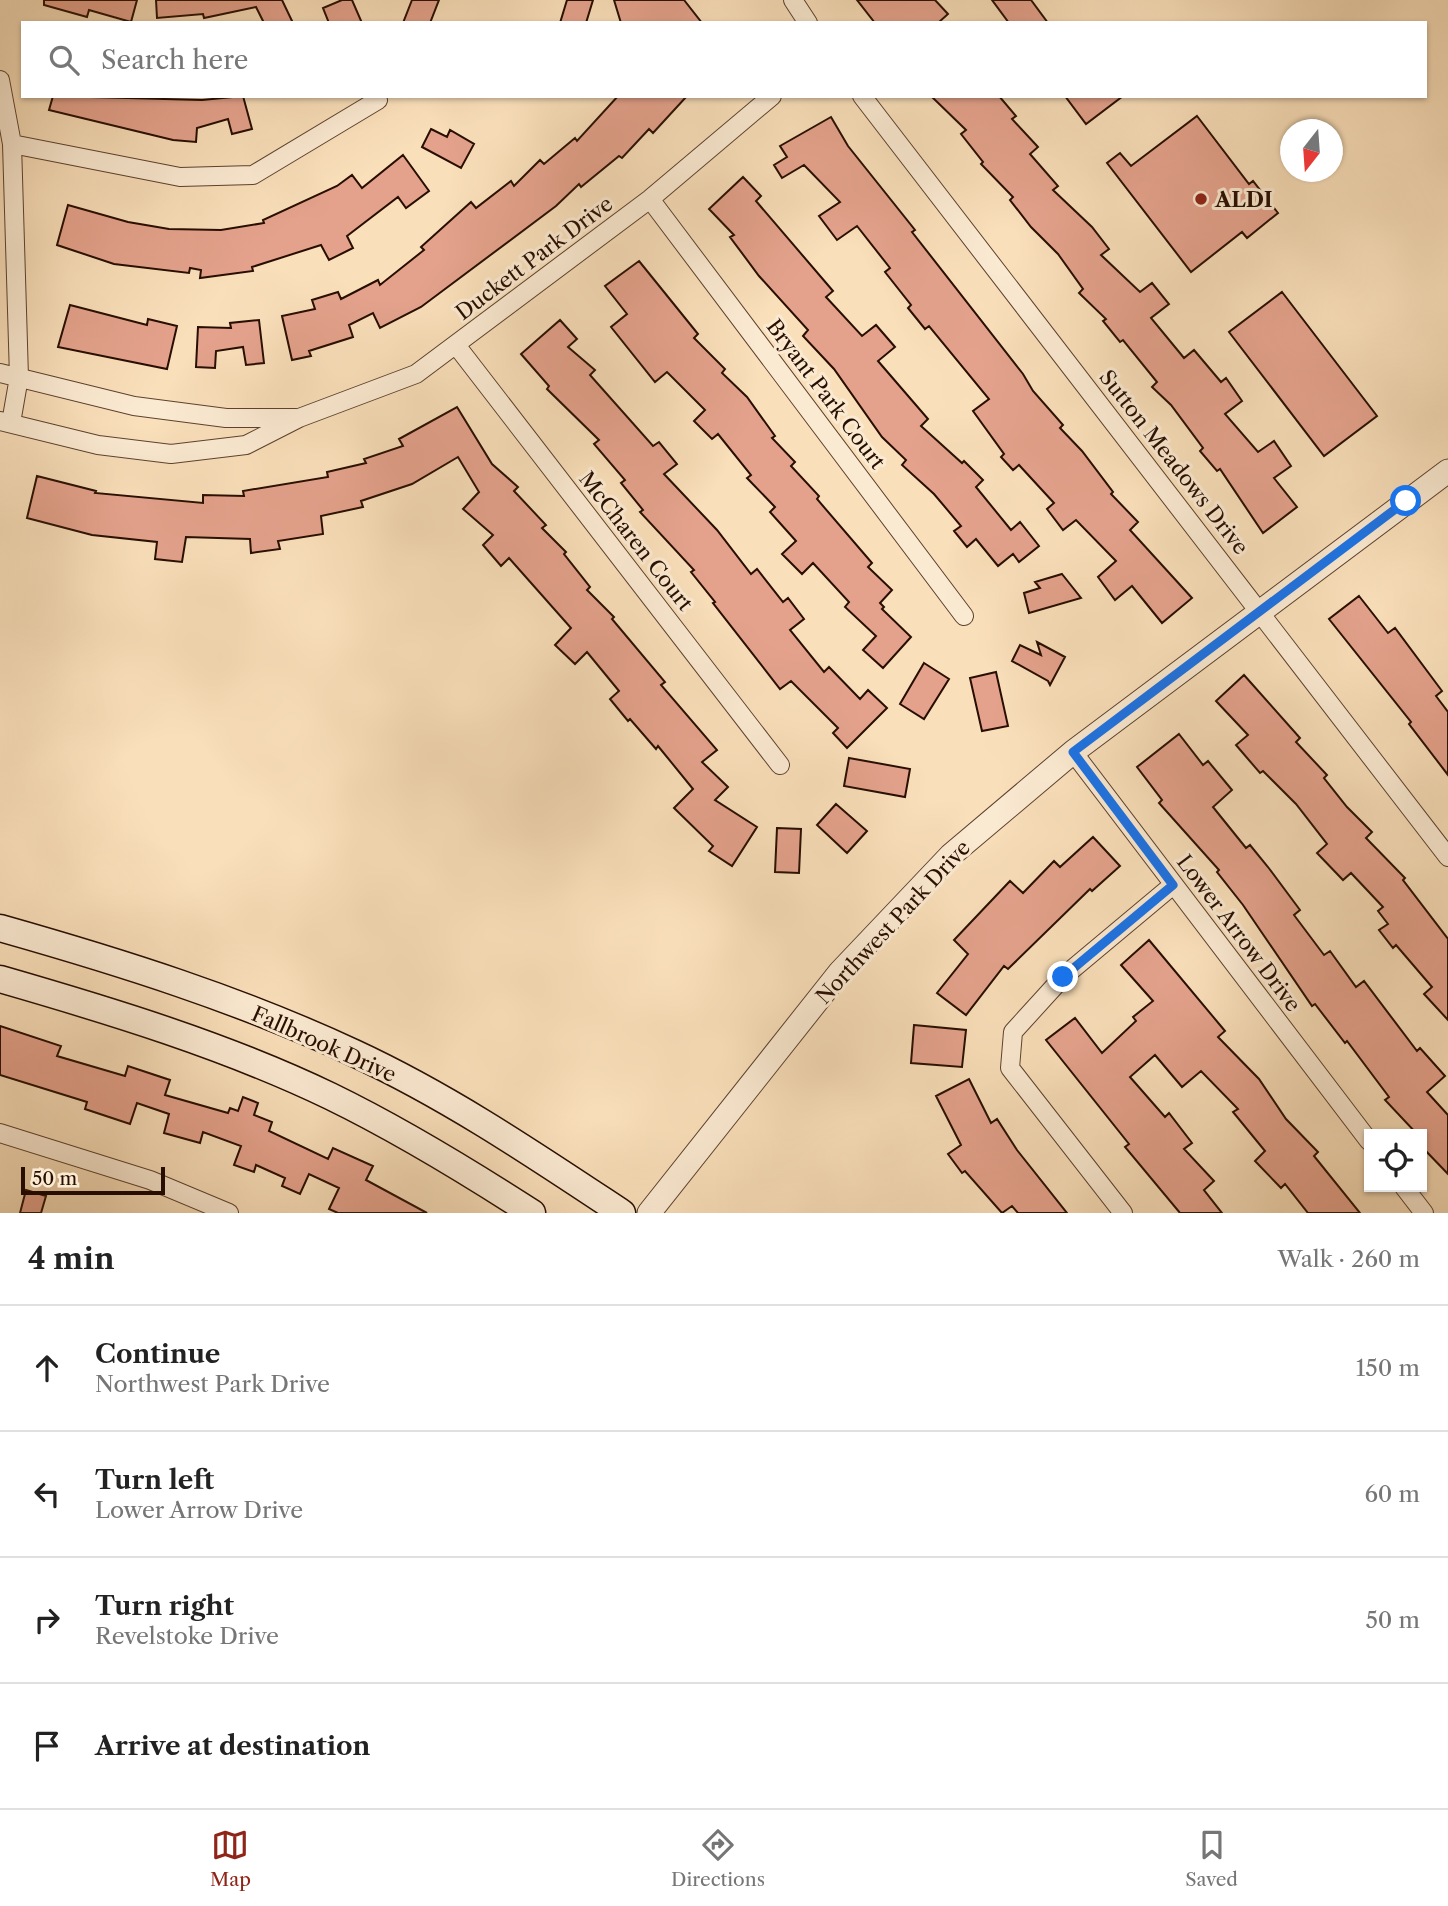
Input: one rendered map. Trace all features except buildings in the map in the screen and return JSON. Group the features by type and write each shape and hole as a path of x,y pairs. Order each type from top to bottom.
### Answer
{"main road":[{"name":"Fallbrook Drive","path":"0,928 102,957 354,1053 489,1124 622,1213"},
{"path":"0,979 83,1003 207,1046 329,1096 463,1170 532,1213"}],"street":[{"path":"793,0 807,21"},
{"path":"0,80 12,144 19,377 6,422"},
{"name":"Duckett Park Drive","path":"6,422 99,445 171,454 246,445 299,418 416,374 650,199 770,98"},
{"name":"Sutton Meadows Drive","path":"864,98 1448,857"},
{"path":"12,144 180,177 253,175 378,100"},
{"name":"Bryant Park Court","path":"650,199 964,616"},
{"name":"McCharen Court","path":"456,345 780,765"},
{"name":"Duckett Park Drive","path":"0,373 134,406 226,418 299,418"},
{"name":"Northwest Park Drive","path":"649,1213 840,972 951,855 1073,752 1448,471"},
{"name":"Lower Arrow Drive","path":"1073,752 1364,1134"},
{"path":"1123,1213 1010,1068 1013,1032 1063,977 1173,885"},
{"path":"1,1133 150,1180 229,1213"},
{"path":"1408,1192 1424,1213"}],"place":[{"name":"ALDI","path":"1201,199"}],"route":[{"path":"1063,977 1173,885 1073,752 1406,501"}]}
